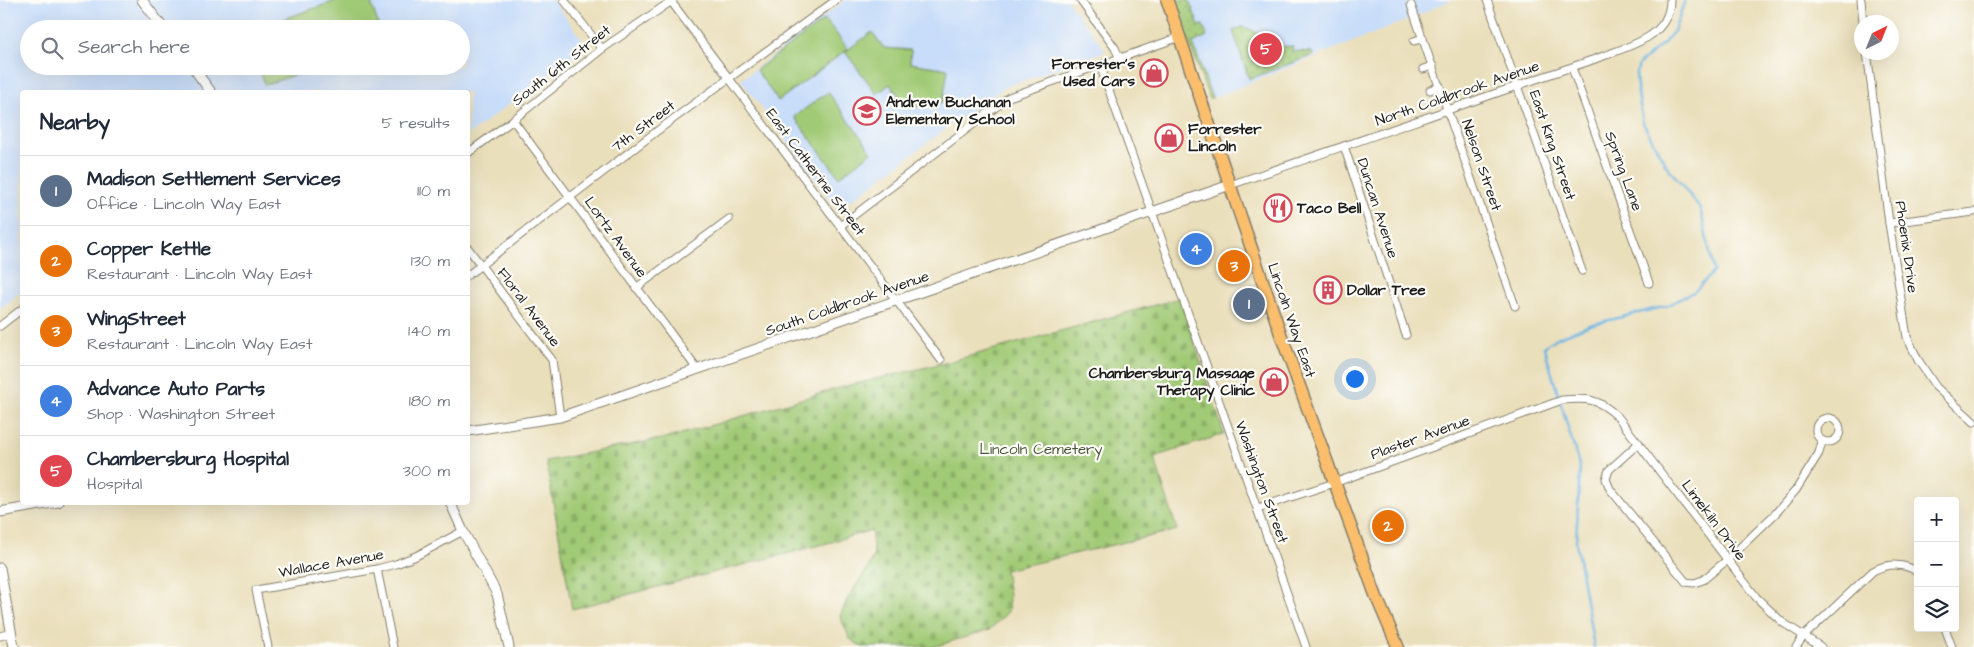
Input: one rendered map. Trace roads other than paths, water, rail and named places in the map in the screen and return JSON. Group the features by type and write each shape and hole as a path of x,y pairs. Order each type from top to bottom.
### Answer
{"highway":[{"name":"Lincoln Way East","path":"1167,0 1282,338 1376,596 1398,647"}],"street":[{"path":"142,0 157,20"},
{"path":"564,0 602,49"},
{"name":"South 6th Street","path":"470,151 513,120 602,49 671,0"},
{"name":"East Catherine Street","path":"671,0 941,360"},
{"name":"7th Street","path":"470,273 662,128 836,0"},
{"path":"1080,0 1115,48 1120,59"},
{"name":"East King Street","path":"1487,0 1582,271"},
{"name":"North Coldbrook Avenue","path":"1230,185 1449,111 1631,46 1655,32 1668,16 1670,0"},
{"path":"1861,0 1862,15"},
{"name":"Nelson Street","path":"1411,5 1449,111 1514,306"},
{"path":"840,226 1009,97 1180,37"},
{"path":"1414,41 1423,38"},
{"name":"Phoenix Drive","path":"1867,60 1889,223 1909,343 1936,387 1974,422"},
{"name":"Washington Street","path":"1100,65 1306,647"},
{"path":"1423,70 1433,66"},
{"name":"Spring Lane","path":"1572,68 1649,283"},
{"path":"199,75 210,90"},
{"path":"1430,90 1440,86"},
{"name":"Lortz Avenue","path":"513,120 697,369"},
{"name":"Duncan Avenue","path":"1344,146 1406,335"},
{"name":"South Coldbrook Avenue","path":"470,431 560,417 1230,185"},
{"path":"1889,223 1974,212"},
{"path":"636,288 729,220"},
{"name":"Floral Avenue","path":"470,251 552,360 560,417"},
{"path":"0,326 20,311"},
{"name":"Plaster Avenue","path":"1258,508 1334,483 1562,400 1593,399"},
{"name":"Limekiln Drive","path":"1593,399 1607,406 1618,417 1727,560 1768,609 1803,637 1822,647"},
{"path":"1639,443 1609,470 1606,479 1610,489 1686,582 1694,583 1702,580 1727,560 1775,514 1796,490 1819,453 1822,442"},
{"path":"0,512 41,505"},
{"path":"451,505 497,594 509,647"},
{"name":"Wallace Avenue","path":"268,647 256,590 396,564 416,556 463,531"},
{"path":"1796,647 1803,637 1873,571 1888,566 1901,566 1914,571"},
{"path":"0,568 14,647"},
{"path":"377,569 393,647"},
{"path":"1946,632 1952,647"},
{"path":"0,636 11,634"}],"waterway":[{"path":"1594,647 1576,542 1580,468 1544,347 1557,338 1593,324 1667,306 1695,291 1714,271 1700,208 1666,165 1643,123 1637,87 1636,75 1639,64 1664,43 1674,31 1685,0"}],"place":[{"name":"Chambersburg Hospital","path":"1266,49"},
{"name":"Forrester's Used Cars","path":"1154,73"},
{"name":"Andrew Buchanan Elementary School","path":"867,111"},
{"name":"Forrester Lincoln","path":"1169,138"},
{"name":"Taco Bell","path":"1278,208"},
{"name":"Advance Auto Parts","path":"1196,249"},
{"name":"WingStreet","path":"1234,266"},
{"name":"Dollar Tree","path":"1328,290"},
{"name":"Madison Settlement Services","path":"1249,304"},
{"name":"Chambersburg Massage Therapy Clinic","path":"1274,382"},
{"name":"Copper Kettle","path":"1388,526"}],"park label":[{"name":"Lincoln Cemetery","path":"1041,449"}]}
